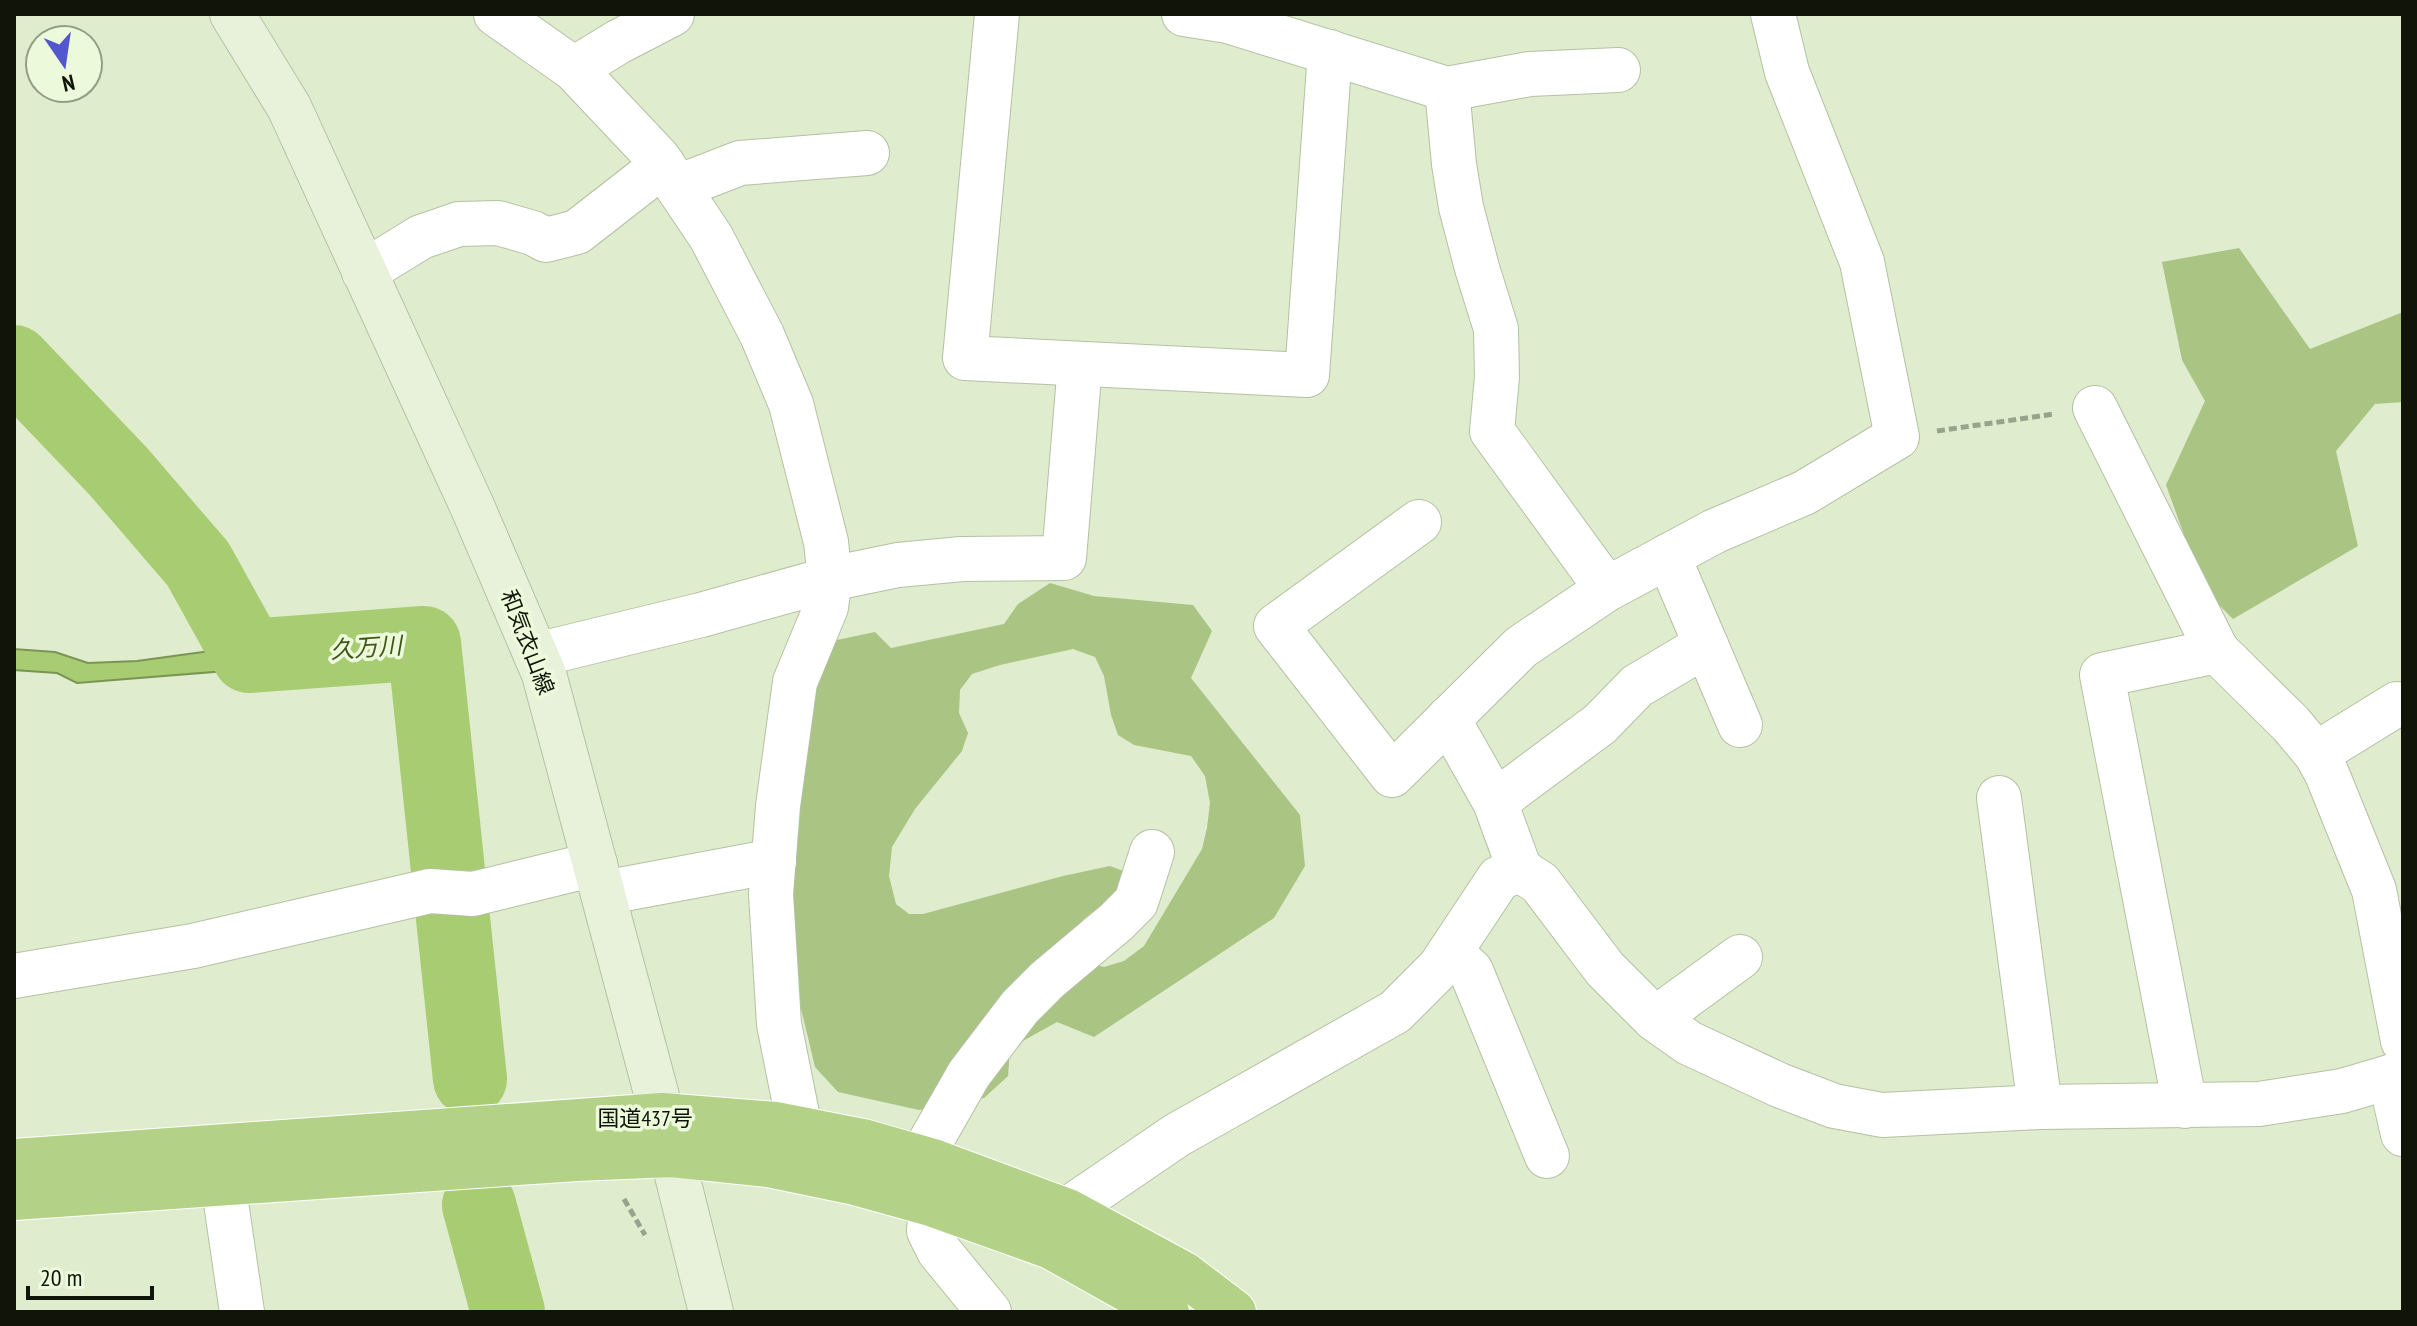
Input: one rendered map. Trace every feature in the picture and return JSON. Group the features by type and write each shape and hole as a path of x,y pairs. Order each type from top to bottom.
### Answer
{"highway":[{"name":"国道437号","path":"14,1161 219,1164 577,1159 667,1135 776,1124 863,1141 921,1158 1068,1211 1184,1274 1234,1312"},
{"name":"国道437号","path":"667,1135 768,1165 855,1183 931,1204 1025,1237 1051,1247 1167,1312"},
{"name":"国道437号","path":"14,1198 219,1164"}],"main road":[{"name":"和気衣山線","path":"232,14 289,107 472,506 544,674 711,1312"}],"street":[{"path":"496,14 574,69 670,176 711,237 762,335 791,404 826,542 830,579 826,607 795,682 778,806 771,894 779,1024 800,1129"},
{"path":"574,69 672,14"},
{"path":"997,14 965,358 1307,375 1330,52"},
{"path":"1419,522 1276,626 1392,775 1521,647 1607,589 1715,531 1804,493 1897,437 1862,262 1787,72 1773,14"},
{"path":"1204,16 1447,89 1530,74 1618,70"},
{"path":"1447,89 1461,207 1496,329 1497,377 1492,431 1607,589"},
{"path":"364,272 421,237 459,224 498,223 546,240 577,232 670,176 740,163 867,153"},
{"path":"536,655 701,615 830,579 898,565 962,559 1064,558 1080,364"},
{"path":"2095,408 2217,651 2291,724 2316,754 2327,774 2374,890 2399,1064 2403,1134"},
{"path":"1668,556 1740,725"},
{"path":"1495,802 1600,724 1637,686 1706,645"},
{"path":"2185,1106 2102,675 2217,651"},
{"path":"2316,754 2397,704"},
{"path":"1448,719 1495,802 1520,870 1540,883 1605,969 1655,1019 1689,1043 1779,1085 1834,1106 1882,1115 2040,1107 2259,1104 2342,1091 2399,1064"},
{"path":"1999,798 2040,1107"},
{"path":"921,1158 969,1074 1020,1007 1136,902 1152,852"},
{"path":"14,976 193,946 451,892 774,861"},
{"path":"1025,1237 1177,1135 1395,1012 1440,967 1499,878 1520,870"},
{"path":"1450,952 1471,971 1547,1156"},
{"path":"1655,1019 1740,957"},
{"path":"219,1164 242,1312"},
{"path":"931,1204 929,1231 939,1251 989,1312"}],"path":[{"path":"1897,437 2095,408"},
{"path":"617,1186 645,1236"}],"shaded area":[{"path":"2239,248 2310,349 2403,312 2403,402 2375,404 2336,451 2358,546 2233,619 2204,590 2166,485 2205,401 2182,360 2162,262"},
{"path":"1050,583 1094,596 1193,605 1212,631 1191,678 1300,815 1305,866 1274,918 1094,1037 1057,1022 1010,1048 1008,1076 984,1098 919,1110 838,1092 815,1067 794,979 793,862 812,685 832,641 875,632 891,648 1004,624 1018,604","holes":["1073,649 1095,657 1104,676 1118,735 1134,745 1191,756 1205,776 1210,803 1202,849 1144,946 1124,961 1104,967 1088,963 1071,937 1085,918 1117,898 1126,872 1110,866 923,914 909,914 896,904 889,876 892,847 915,809 962,751 968,733 959,713 960,690 972,674 1000,665"]},
{"path":"239,647 250,669 77,683 57,673 14,670 14,649 55,652 88,663 137,661"}],"waterway":[{"name":"久万川","path":"14,362 118,471 198,564 249,656 424,643 470,1079"},
{"name":"久万川","path":"479,1205 508,1312"}]}
